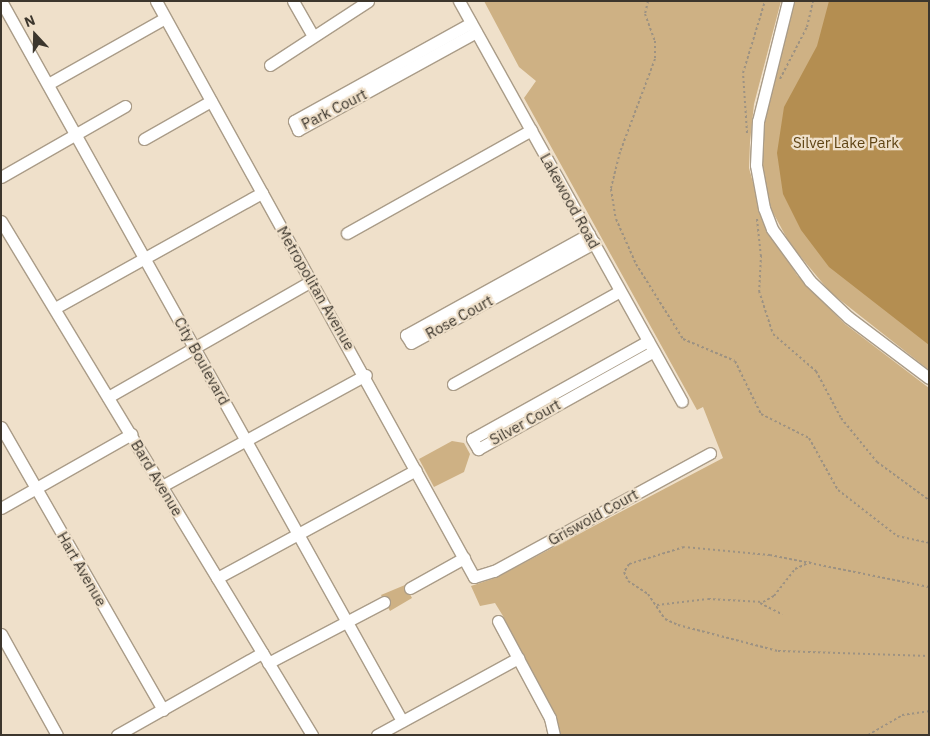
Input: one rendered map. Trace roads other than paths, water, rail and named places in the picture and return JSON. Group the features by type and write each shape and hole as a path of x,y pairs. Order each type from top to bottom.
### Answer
{"street":[{"name":"City Boulevard","path":"1,1 402,721"},
{"name":"Metropolitan Avenue","path":"156,1 311,281 366,375 474,577"},
{"path":"293,1 313,36"},
{"path":"270,65 368,1"},
{"name":"Lakewood Road","path":"459,1 682,401"},
{"path":"788,1 758,122 756,165 764,208 776,235 810,280 848,317 929,378"},
{"path":"48,84 165,18"},
{"name":"Park Court","path":"376,81 298,130 294,121 376,81 474,28"},
{"path":"144,139 211,101"},
{"path":"1,177 125,106"},
{"path":"347,233 531,130"},
{"path":"55,308 262,193"},
{"name":"Bard Avenue","path":"1,221 312,735"},
{"name":"Rose Court","path":"494,292 406,335 411,343 494,292 591,238"},
{"path":"108,396 311,281"},
{"path":"453,384 620,291"},
{"name":"Silver Court","path":"553,400 478,449 472,439 553,400 651,346"},
{"path":"162,486 366,375"},
{"name":"Hart Avenue","path":"1,427 163,710"},
{"path":"1,508 130,434"},
{"name":"Griswold Court","path":"474,577 494,571 710,452"},
{"path":"217,578 416,470"},
{"path":"410,588 464,558"},
{"path":"117,735 265,658 348,621 384,602"},
{"path":"498,620 554,735"},
{"path":"1,634 57,735"},
{"path":"377,735 518,658"}],"park label":[{"name":"Silver Lake Park","path":"846,143"}]}
